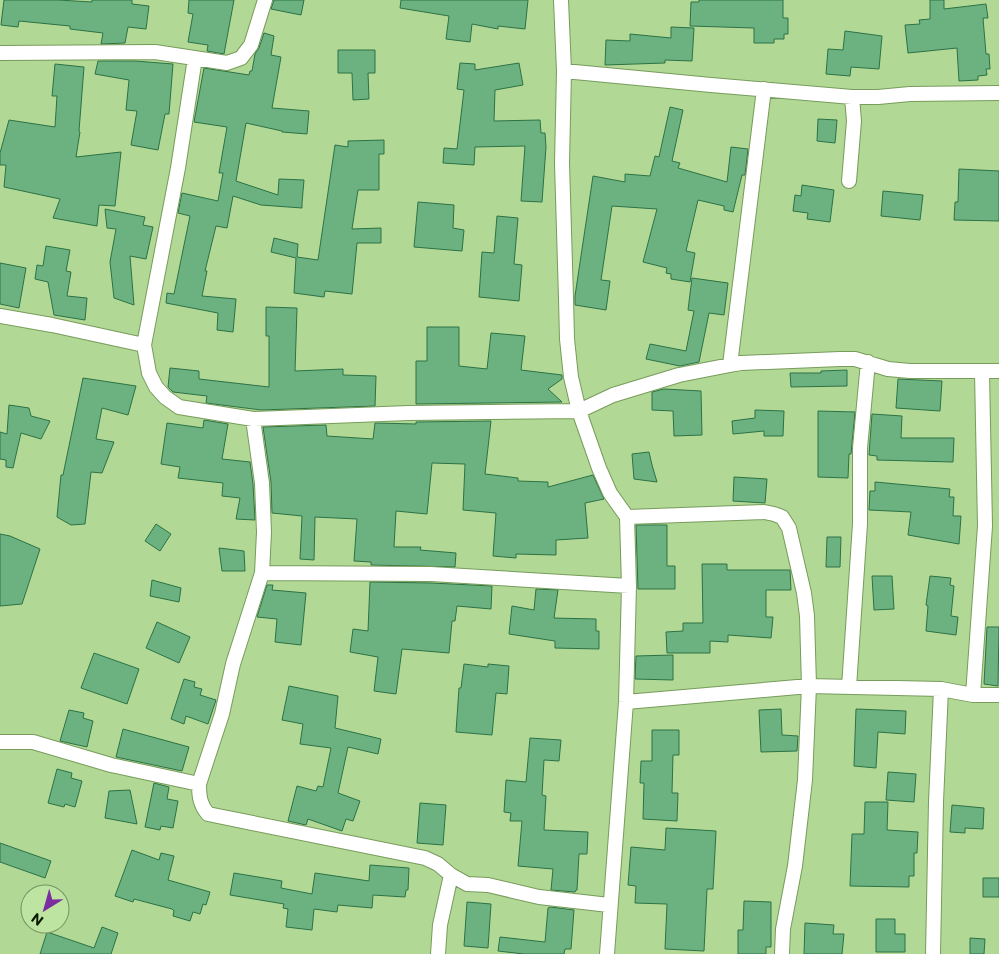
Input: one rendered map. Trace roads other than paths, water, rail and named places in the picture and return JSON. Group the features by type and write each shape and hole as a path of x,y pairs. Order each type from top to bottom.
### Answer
{"street":[{"path":"0,53 155,52 227,63 241,58 251,45 265,0"},
{"path":"561,0 564,71 562,163 567,340 571,377 578,411 599,468 610,493 627,517 629,586 626,702 609,905 607,954"},
{"path":"195,58 178,168 144,345 149,373 156,387 178,407 254,419 409,413 578,411 613,394 679,375 742,363 840,359 868,362 896,369 999,371"},
{"path":"564,71 852,97 999,93"},
{"path":"730,365 764,88"},
{"path":"849,181 854,121 852,97"},
{"path":"0,316 144,345"},
{"path":"850,687 860,524 860,448 868,362"},
{"path":"973,695 985,526 982,372"},
{"path":"254,419 262,483 264,532 262,573 233,664 222,714 199,784 199,796 202,807 208,814 410,853 432,860 451,875 467,884 488,885 539,897 609,905"},
{"path":"627,517 764,512 782,517 789,528 808,616 809,686 801,825 783,929 782,954"},
{"path":"262,573 431,574 629,586"},
{"path":"626,702 809,686 941,689 973,695 999,695"},
{"path":"933,954 936,802 941,689"},
{"path":"0,742 32,742 111,765 199,784"},
{"path":"438,954 440,925 451,875"}]}
